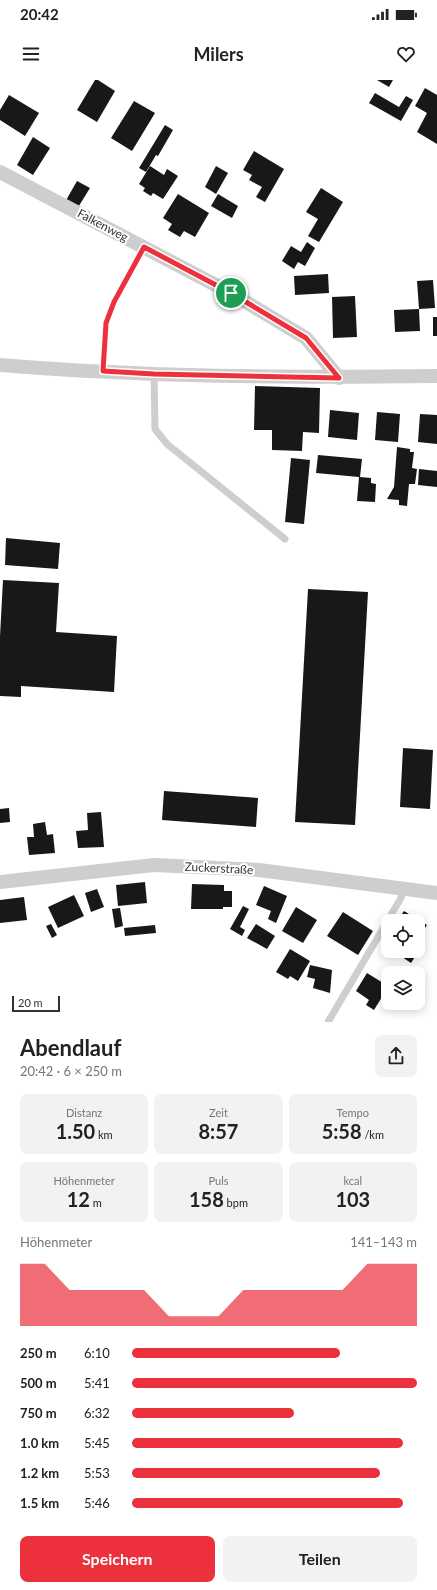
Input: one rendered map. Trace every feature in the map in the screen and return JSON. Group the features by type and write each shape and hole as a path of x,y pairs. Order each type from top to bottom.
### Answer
{"street":[{"name":"Falkenweg","path":"0,172 231,293 306,338 339,378"},
{"path":"0,365 154,374 339,378 437,376"},
{"name":"Zuckerstraße","path":"0,882 154,865 259,870 437,893"}],"lane":[{"path":"103,371 106,323 114,302 144,247"},
{"path":"154,374 155,429 167,444 285,540"},
{"path":"328,1022 401,898 403,888"}],"building":[{"path":"95,80 98,80 115,91 97,122 77,110"},
{"path":"377,80 393,80 389,87"},
{"path":"425,88 437,95 437,144 417,132 427,113 415,106"},
{"path":"375,93 399,107 406,96 413,100 401,121 369,103"},
{"path":"9,95 39,113 25,136 0,120 0,110"},
{"path":"134,101 155,113 132,151 111,138"},
{"path":"165,125 173,130 158,156 156,155 146,172 139,168"},
{"path":"33,137 50,148 33,175 17,165"},
{"path":"254,151 284,169 265,202 256,197 262,187 249,180 252,175 243,170"},
{"path":"150,166 164,175 167,169 178,176 163,199 153,193 151,196 143,191 145,188 139,184"},
{"path":"216,166 228,173 216,194 205,187"},
{"path":"77,181 90,188 77,209 65,202"},
{"path":"321,188 343,202 319,242 308,236 318,219 306,212"},
{"path":"178,194 209,213 195,237 184,231 180,237 168,230 172,224 163,218"},
{"path":"218,194 238,206 232,218 211,206"},
{"path":"307,242 315,248 305,266 298,262 294,269 282,261 291,246 301,252"},
{"path":"328,274 329,293 295,295 294,276"},
{"path":"433,280 435,308 419,309 417,281"},
{"path":"355,296 357,337 333,338 332,297"},
{"path":"419,309 420,331 395,332 394,310"},
{"path":"433,317 437,317 437,336 433,336"},
{"path":"255,386 320,388 319,433 303,432 302,451 272,450 272,430 254,430"},
{"path":"330,410 359,413 357,440 328,437"},
{"path":"377,412 400,414 398,442 375,440"},
{"path":"420,414 437,415 437,444 418,442"},
{"path":"397,447 410,449 410,452 414,452 412,468 417,469 415,484 409,484 407,506 399,505 399,500 387,499 394,487"},
{"path":"318,455 362,459 360,477 371,478 371,483 376,484 375,502 357,501 359,477 316,473"},
{"path":"291,458 310,460 304,524 285,522"},
{"path":"419,469 437,471 437,487 418,485"},
{"path":"6,538 60,543 58,569 5,565"},
{"path":"3,580 59,583 56,632 117,636 114,692 21,686 21,697 0,696 0,636"},
{"path":"308,589 368,592 355,825 295,822"},
{"path":"403,748 433,750 430,809 400,807"},
{"path":"164,791 258,798 256,827 162,820"},
{"path":"9,808 10,822 0,823 0,809"},
{"path":"101,812 104,847 78,848 76,831 88,830 87,813"},
{"path":"45,822 47,835 53,834 55,853 29,855 27,837 34,837 33,824"},
{"path":"145,882 147,903 118,906 116,885"},
{"path":"192,884 224,885 224,891 232,891 232,907 223,907 223,909 191,909"},
{"path":"264,886 287,896 276,923 268,919 271,911 256,905"},
{"path":"97,889 104,907 91,912 85,893"},
{"path":"74,895 84,916 58,928 48,907"},
{"path":"24,897 27,920 0,923 0,900"},
{"path":"243,906 249,909 240,927 245,930 242,936 230,929"},
{"path":"296,907 317,920 303,943 282,931"},
{"path":"120,908 123,926 115,928 112,909"},
{"path":"404,911 409,914 402,914"},
{"path":"343,912 373,931 358,955 327,936"},
{"path":"51,924 57,935 52,938 46,926"},
{"path":"256,924 275,936 267,949 247,938"},
{"path":"155,925 156,933 125,936 124,928"},
{"path":"290,949 310,961 298,981 290,976 288,979 276,972"},
{"path":"404,958 414,958 411,963"},
{"path":"310,965 332,970 330,993 313,988 315,979 307,977"},
{"path":"367,973 381,982 381,999 374,1010 366,1005 369,1000 356,991"}],"route":[{"path":"144,247 231,293 306,338 339,378 154,374 103,371 106,323 114,302 144,247"}]}
